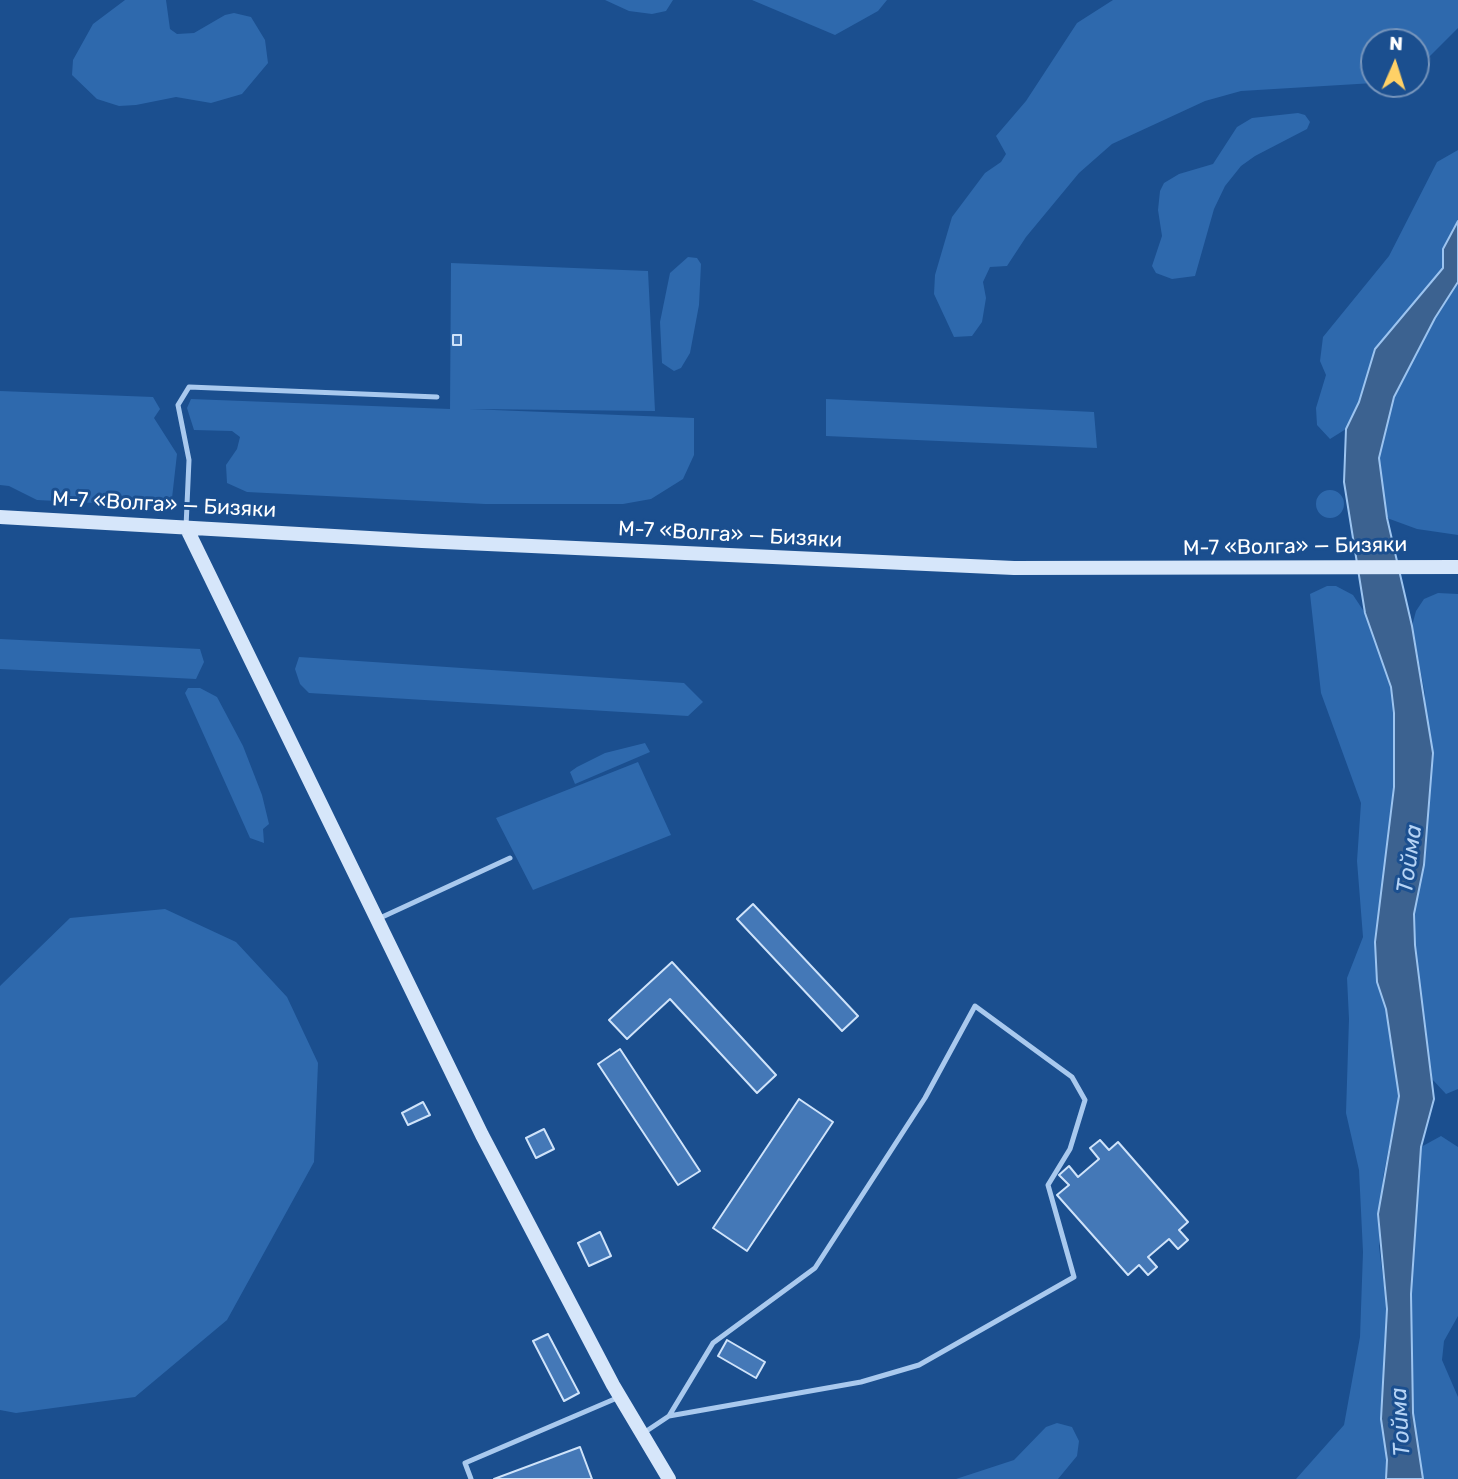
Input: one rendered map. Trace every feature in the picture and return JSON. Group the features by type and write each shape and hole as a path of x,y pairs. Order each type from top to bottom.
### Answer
{"main road":[{"name":"М-7 «Волга» — Бизяки","path":"0,517 436,542 1014,568 1458,566"},
{"path":"186,527 375,920 488,1147 621,1397 669,1479"}],"lane":[{"path":"186,527 189,460 178,405 189,387 437,397"},
{"path":"375,920 510,858"},
{"path":"642,1434 669,1416 861,1382 919,1365 1074,1277 1048,1185 1070,1149 1085,1100 1072,1077 975,1006 925,1098 815,1268 713,1343 669,1416"},
{"path":"471,1479 465,1463 621,1397"}],"shaded area":[{"path":"125,0 166,0 170,29 177,34 194,33 225,15 234,13 251,17 265,40 268,63 242,94 211,103 176,97 119,106 97,99 72,75 73,60 93,24"},
{"path":"605,0 673,0 666,11 652,14 629,11"},
{"path":"752,0 887,0 878,11 835,35"},
{"path":"1113,0 1458,0 1458,28 1430,56 1430,28 1360,28 1360,84 1241,91 1205,101 1112,144 1079,173 1026,237 1007,266 990,267 983,282 986,298 982,322 972,336 954,337 934,294 935,275 952,217 985,173 1001,162 1006,154 996,136 1026,101 1077,23"},
{"path":"1298,113 1305,115 1310,122 1307,129 1255,156 1241,166 1225,186 1214,209 1195,276 1172,279 1156,273 1152,266 1162,236 1158,210 1160,191 1164,183 1179,174 1213,164 1237,127 1252,118"},
{"path":"1458,150 1458,221 1443,249 1443,268 1425,292 1359,402 1346,429 1330,439 1317,425 1316,408 1326,375 1320,361 1323,337 1389,256 1437,162"},
{"path":"688,257 697,258 701,264 699,305 690,353 681,368 674,371 662,363 660,322 670,273"},
{"path":"451,263 648,271 655,411 469,409 694,418 694,455 683,479 651,499 623,504 485,504 247,492 227,483 226,465 237,449 240,437 232,431 194,430 187,408 191,399 450,409"},
{"path":"1458,282 1458,535 1417,529 1387,518 1379,458 1394,397 1435,318"},
{"path":"0,391 153,397 160,409 154,418 177,454 171,507 37,500 9,486 0,485"},
{"path":"826,399 1094,412 1097,448 826,436"},
{"path":"1330,490 1340,494 1344,504 1340,514 1330,518 1320,514 1316,504 1320,494"},
{"path":"1327,586 1336,586 1353,595 1365,613 1391,687 1394,713 1394,787 1375,941 1377,982 1386,1009 1399,1096 1383,1177 1379,1247 1387,1309 1381,1419 1387,1460 1386,1479 1296,1479 1344,1425 1360,1337 1363,1252 1359,1170 1346,1113 1349,1019 1347,978 1363,937 1357,861 1361,803 1321,693 1310,594"},
{"path":"1438,593 1458,594 1458,1089 1446,1094 1432,1079 1415,945 1414,914 1424,865 1425,694 1412,626 1416,611 1424,599"},
{"path":"0,639 200,649 204,662 196,679 0,669"},
{"path":"299,657 684,683 703,702 688,716 309,693 300,684 295,669"},
{"path":"188,688 200,688 217,697 243,746 262,795 269,824 263,829 264,843 250,838 185,693"},
{"path":"645,743 650,752 575,784 570,772 577,767 605,753"},
{"path":"638,762 671,835 533,890 496,818"},
{"path":"165,909 236,942 287,997 318,1063 314,1162 227,1320 135,1397 16,1413 0,1410 0,986 70,918"},
{"path":"1441,1136 1458,1147 1458,1316 1444,1341 1442,1360 1458,1397 1458,1479 1423,1479 1413,1413 1411,1294 1421,1147"},
{"path":"1057,1423 1072,1427 1079,1441 1077,1456 1058,1479 956,1479 1014,1460 1046,1427"}],"water":[{"name":"Тойма","path":"1458,221 1458,282 1435,318 1394,397 1379,458 1387,518 1412,626 1433,753 1424,865 1414,914 1415,945 1434,1099 1421,1147 1411,1294 1413,1413 1423,1479 1386,1479 1387,1460 1381,1419 1387,1309 1378,1214 1399,1096 1386,1009 1377,982 1375,942 1394,787 1394,713 1391,687 1365,613 1344,482 1346,429 1359,402 1375,349 1443,268 1443,249"}],"building":[{"path":"453,335 461,335 461,345 453,345"},
{"path":"753,904 858,1016 842,1031 737,919"},
{"path":"672,962 776,1075 757,1093 670,999 627,1039 609,1020"},
{"path":"620,1049 700,1171 678,1185 598,1064"},
{"path":"799,1099 833,1122 747,1251 713,1228"},
{"path":"423,1102 430,1115 408,1125 402,1113"},
{"path":"544,1129 554,1149 536,1158 526,1138"},
{"path":"1100,1140 1109,1150 1118,1142 1188,1222 1179,1230 1188,1240 1178,1249 1169,1239 1148,1257 1157,1267 1148,1275 1139,1265 1128,1275 1057,1195 1069,1185 1059,1175 1069,1166 1078,1177 1099,1159 1090,1148"},
{"path":"600,1232 611,1256 589,1266 578,1243"},
{"path":"548,1334 579,1393 564,1401 533,1341"},
{"path":"727,1340 765,1362 756,1378 718,1356"},
{"path":"580,1447 592,1479 494,1479"}]}
